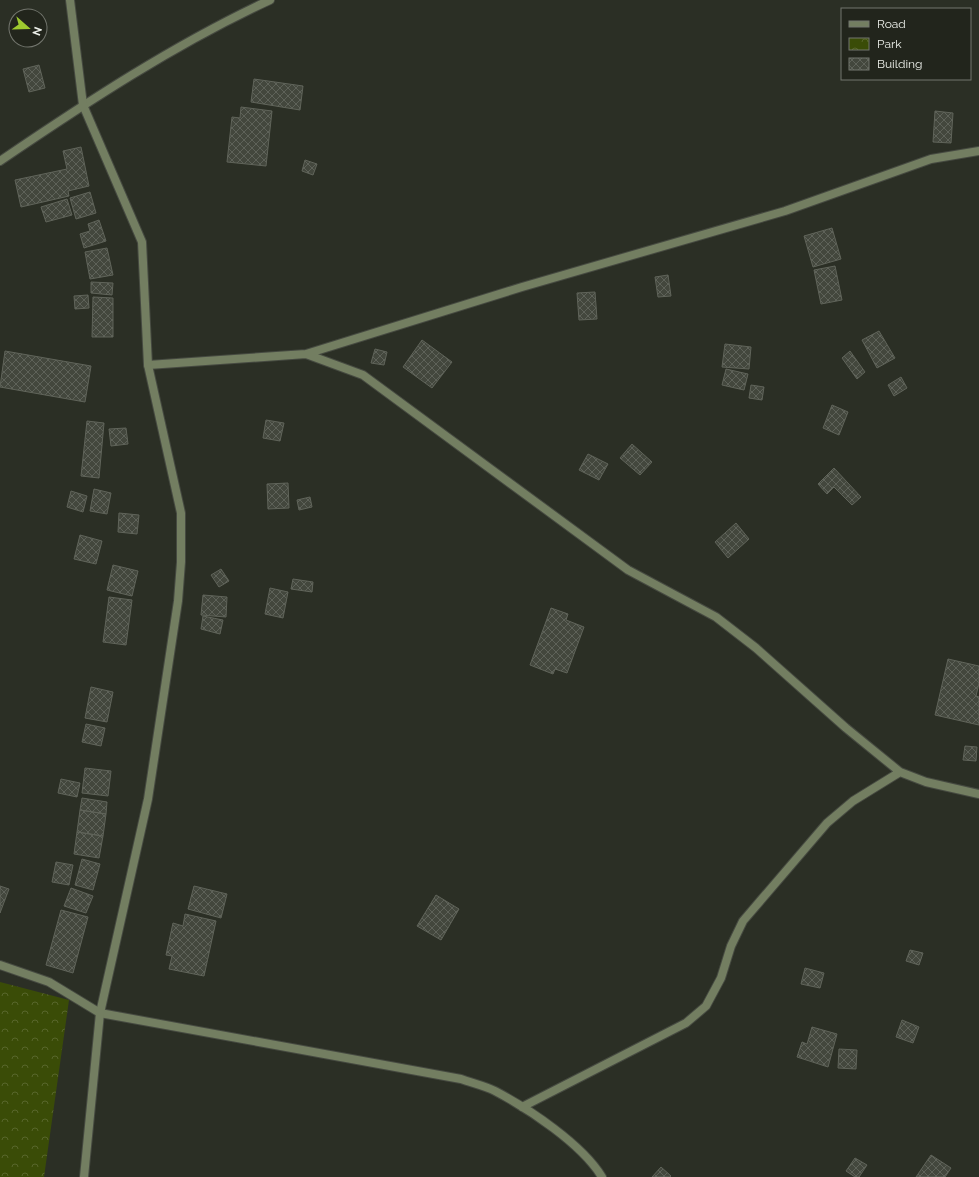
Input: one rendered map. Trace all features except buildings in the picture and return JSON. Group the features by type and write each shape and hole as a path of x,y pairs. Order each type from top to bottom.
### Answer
{"street":[{"path":"70,0 83,105 142,242 148,365 181,513 181,562 179,593 148,799 100,1013 84,1177"},
{"path":"0,161 83,105 221,23 270,0"},
{"path":"148,365 306,354 522,287 785,211 931,159 979,151"},
{"path":"306,354 363,375 628,570 716,617 756,648 846,728 900,772 926,782 979,794"},
{"path":"522,1107 686,1023 706,1006 722,978 730,946 743,921 827,823 854,801 900,772"},
{"path":"0,966 49,982 100,1013 461,1079 494,1091 522,1107 571,1142 595,1165 602,1177"}],"green space":[{"path":"0,982 69,1000 44,1177 0,1177"}]}
